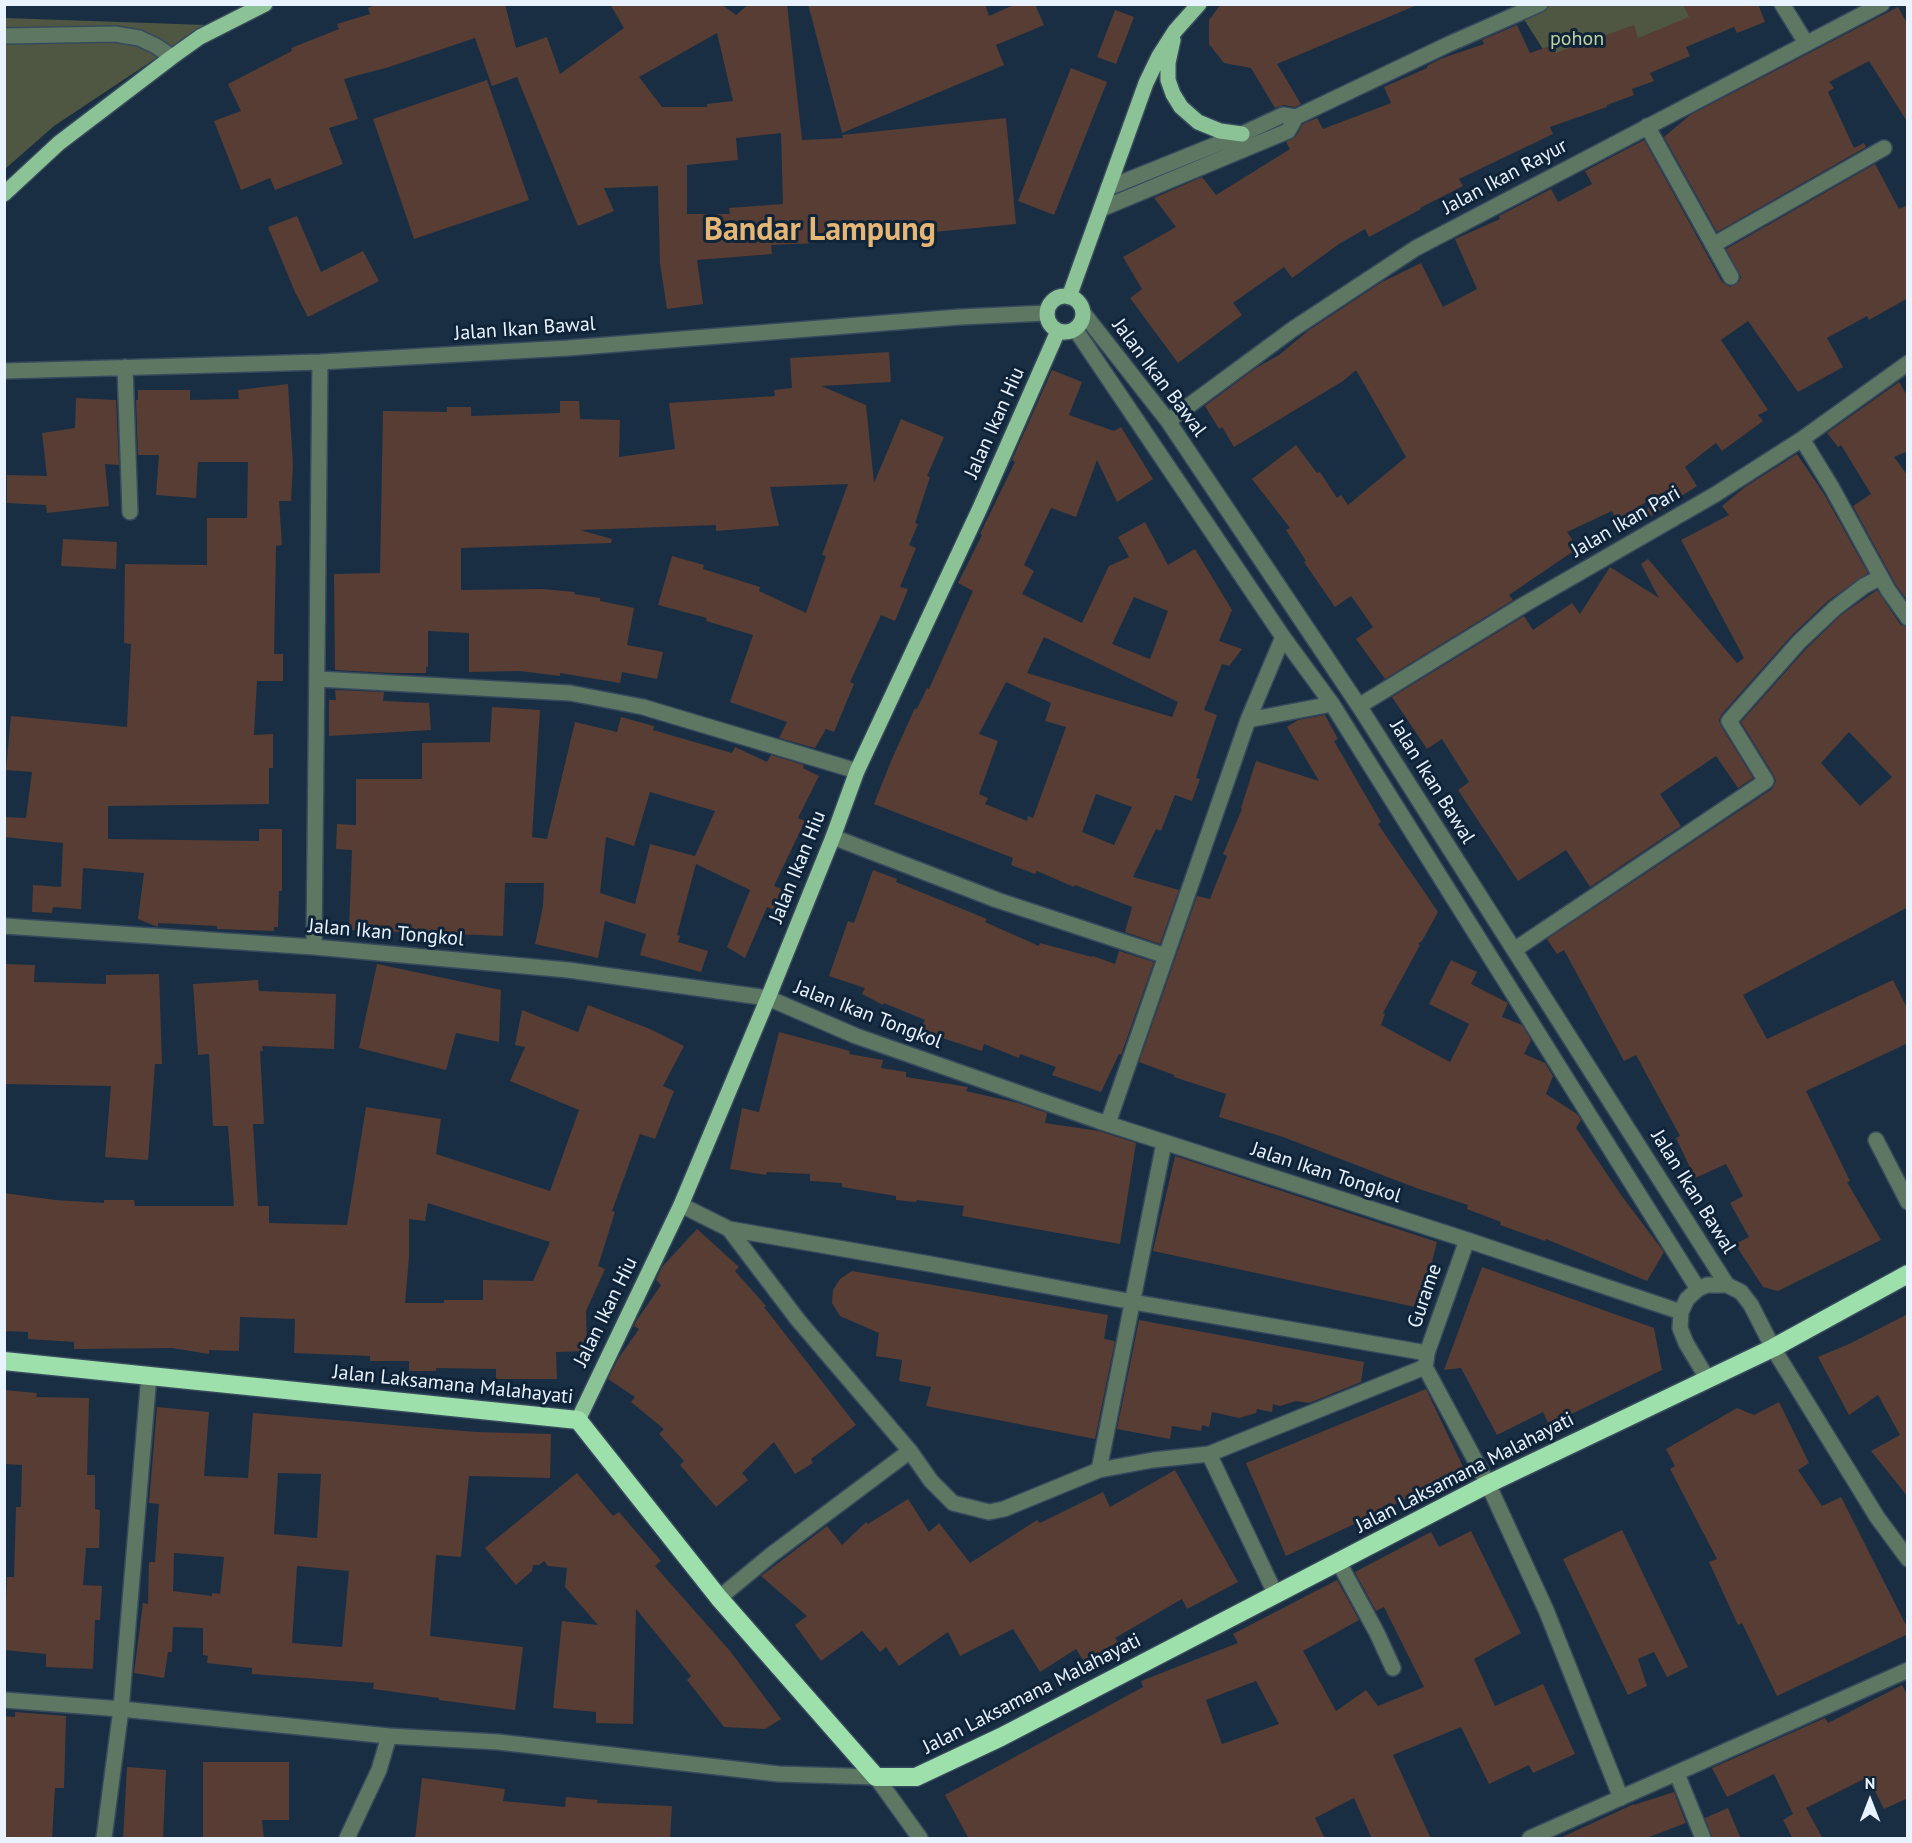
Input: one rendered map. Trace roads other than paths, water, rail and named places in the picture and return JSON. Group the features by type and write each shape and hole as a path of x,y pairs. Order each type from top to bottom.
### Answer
{"highway":[{"name":"Jalan Laksamana Malahayati","path":"4,1361 578,1420 719,1598 876,1777 916,1777 1001,1737 1488,1484 1773,1348 1908,1274"}],"main road":[{"path":"4,194 58,143 172,57 200,38 265,4"},
{"path":"1069,297 1146,83 1175,31 1199,4"},
{"path":"1175,31 1168,63 1168,80 1181,107 1198,122 1220,131 1242,134"},
{"path":"1064,296 1080,303 1084,314 1083,320 1076,329 1065,333 1058,331 1050,324 1047,313 1047,308 1054,299 1064,296"},
{"name":"Jalan Ikan Hiu","path":"578,1420 681,1205 768,998 857,771 975,518 1058,331"}],"street":[{"path":"1108,188 1283,115 1296,117 1449,44 1540,4"},
{"path":"1782,4 1806,43"},
{"name":"Jalan Ikan Rayur","path":"1168,421 1293,329 1416,248 1882,4"},
{"path":"4,36 115,34 139,38 172,57"},
{"path":"1101,209 1288,131 1296,117"},
{"path":"1647,126 1731,278"},
{"path":"1713,245 1884,148"},
{"name":"Jalan Ikan Bawal","path":"4,370 320,362 568,348 960,317 1047,313"},
{"name":"Jalan Ikan Bawal","path":"1084,314 1168,421 1359,706 1727,1285"},
{"name":"Jalan Ikan Bawal","path":"1076,329 1283,637 1332,704 1698,1289 1707,1285 1727,1285 1741,1292 1751,1305 1773,1348 1877,1517 1908,1559"},
{"path":"314,947 320,362"},
{"name":"Jalan Ikan Pari","path":"1359,706 1525,604 1716,494 1802,439 1908,363"},
{"path":"125,367 130,512"},
{"path":"1802,439 1832,488 1881,578 1908,618"},
{"path":"1514,950 1766,781 1729,721 1799,642 1835,608 1864,586 1881,578"},
{"path":"1108,1124 1248,720 1283,637"},
{"path":"318,679 570,693 644,707 857,771"},
{"path":"1248,720 1332,704"},
{"path":"833,837 997,900 1166,956"},
{"name":"Jalan Ikan Tongkol","path":"4,926 314,947 568,970 768,998 856,1036 1108,1124 1681,1312"},
{"path":"1876,1140 1908,1202"},
{"path":"1099,1470 1164,1143"},
{"path":"681,1205 729,1229 1134,1302 1426,1360"},
{"path":"729,1229 798,1320 910,1451 931,1481 953,1503 989,1512 1004,1509 1099,1470 1153,1460 1209,1454 1426,1360"},
{"name":"Gurame","path":"1426,1360 1467,1240"},
{"path":"1698,1289 1687,1299 1681,1312 1680,1328 1707,1378"},
{"path":"1426,1360 1488,1484 1546,1610 1622,1798"},
{"path":"104,1839 121,1709 149,1375"},
{"path":"719,1598 771,1555 910,1451"},
{"path":"1209,1454 1275,1593"},
{"path":"1339,1563 1393,1668"},
{"path":"1530,1839 1908,1670"},
{"path":"4,1700 121,1709 389,1736 498,1742 779,1774 876,1777 920,1839"},
{"path":"347,1839 379,1770 389,1736"},
{"path":"1677,1774 1703,1839"}],"district":[{"name":"Bandar Lampung","path":"820,231"}],"park label":[{"name":"pohon","path":"1577,39"}]}
